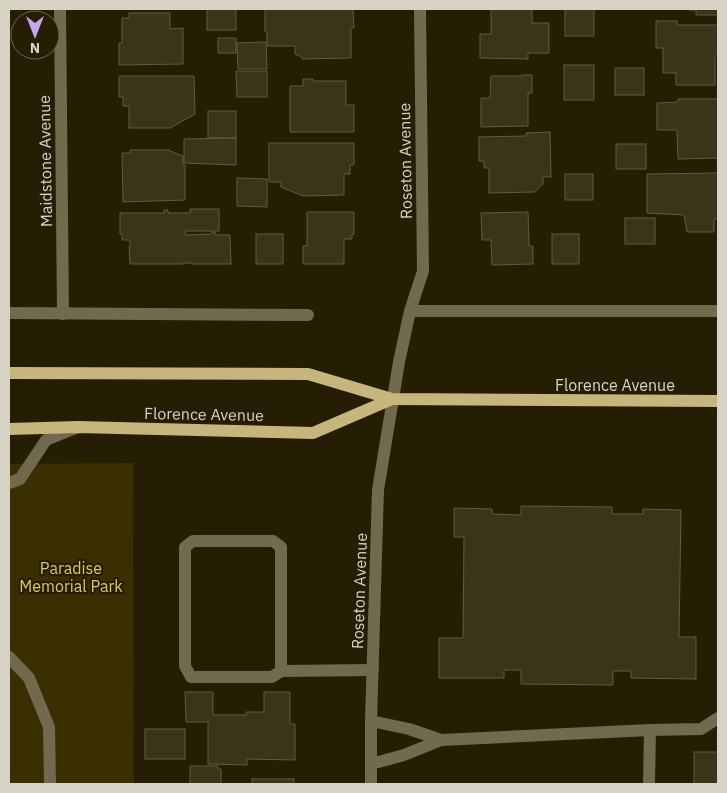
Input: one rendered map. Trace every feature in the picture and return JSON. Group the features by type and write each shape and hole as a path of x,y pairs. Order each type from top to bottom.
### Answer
{"main road":[{"name":"Florence Avenue","path":"9,373 308,374 392,399 718,401"},
{"name":"Florence Avenue","path":"9,428 78,427 313,433 392,399"}],"street":[{"name":"Maidstone Avenue","path":"60,9 63,314"},
{"name":"Roseton Avenue","path":"371,784 378,490 392,399 410,311 423,271 420,9"},
{"path":"410,311 718,311"},
{"path":"9,313 308,314"},
{"path":"9,483 20,479 46,440 78,427"},
{"path":"281,671 281,548 273,541 193,541 185,548 185,666 191,677 272,677 281,671 373,670"},
{"path":"9,657 29,678 49,727 50,784"},
{"path":"371,764 404,756 441,740 701,729 718,718"},
{"path":"371,721 409,729 441,740"},
{"path":"649,784 650,730"}],"green space":[{"name":"Paradise Memorial Park","path":"133,463 134,784 9,784 9,464"}],"building":[{"path":"207,9 236,9 236,30 207,30"},
{"path":"265,9 353,9 354,28 351,28 351,58 302,59 302,57 295,54 295,46 267,46"},
{"path":"491,9 532,9 532,23 549,23 549,53 528,53 528,59 480,58 480,34 491,34"},
{"path":"565,9 594,9 594,36 565,36"},
{"path":"689,9 718,9 718,15 696,15 696,10"},
{"path":"129,13 170,13 170,29 183,28 183,64 119,65 119,43 122,43 122,18 129,18"},
{"path":"656,21 677,21 677,25 718,25 718,56 715,56 715,85 676,85 676,73 663,73 663,48 656,48"},
{"path":"218,38 236,38 236,53 218,53"},
{"path":"266,42 267,69 238,69 237,43"},
{"path":"564,65 594,65 594,100 564,100"},
{"path":"615,68 644,68 644,95 615,95"},
{"path":"236,71 267,71 267,97 237,97"},
{"path":"532,75 532,93 528,93 528,126 481,127 481,98 490,98 491,76"},
{"path":"119,76 194,76 195,114 170,128 129,128 129,106 123,106 123,97 119,97"},
{"path":"303,79 313,79 313,81 346,81 346,105 354,105 354,132 290,132 290,86 303,86"},
{"path":"678,99 718,99 718,158 678,159 677,130 657,130 657,103 678,102"},
{"path":"208,111 236,111 236,138 208,138"},
{"path":"550,132 551,177 543,177 543,184 535,192 489,193 489,168 484,168 484,161 479,161 479,137 526,136 526,133"},
{"path":"236,138 236,165 184,163 184,139"},
{"path":"269,143 354,143 354,165 350,165 350,174 344,174 344,195 303,196 281,187 281,182 269,182"},
{"path":"616,144 646,144 646,169 616,169"},
{"path":"130,150 170,150 183,156 183,165 185,165 185,200 123,202 122,153 130,153"},
{"path":"718,173 718,219 714,219 714,232 687,232 684,215 647,213 647,174"},
{"path":"565,174 593,174 593,200 565,200"},
{"path":"237,178 267,179 267,207 237,206"},
{"path":"190,209 219,209 219,231 185,231 185,235 212,234 212,232 215,232 215,235 230,235 231,264 130,264 130,240 122,240 122,234 120,234 120,213 164,213 164,210 168,210 168,213 190,213"},
{"path":"307,212 354,212 354,234 352,234 352,239 344,239 344,264 303,264 303,246 307,246"},
{"path":"528,212 529,246 533,246 533,264 492,265 491,240 482,240 481,213"},
{"path":"625,218 655,218 655,244 625,244"},
{"path":"256,234 283,234 283,264 256,264"},
{"path":"552,234 579,234 579,264 552,264"},
{"path":"521,506 612,507 612,514 643,514 643,509 681,510 679,637 696,637 696,679 631,678 631,671 613,671 613,685 521,684 521,670 504,670 504,678 439,678 439,638 463,638 464,537 454,537 454,508 492,509 492,514 521,515"},
{"path":"185,692 213,692 213,715 246,715 246,712 264,712 264,692 290,692 290,724 295,724 295,760 247,759 247,765 208,764 208,722 186,722"},
{"path":"145,729 185,729 185,759 145,759"},
{"path":"694,752 718,752 718,784 694,784"},
{"path":"190,766 218,766 218,769 221,769 221,784 190,784"},
{"path":"252,779 294,779 294,784 252,784"}]}
